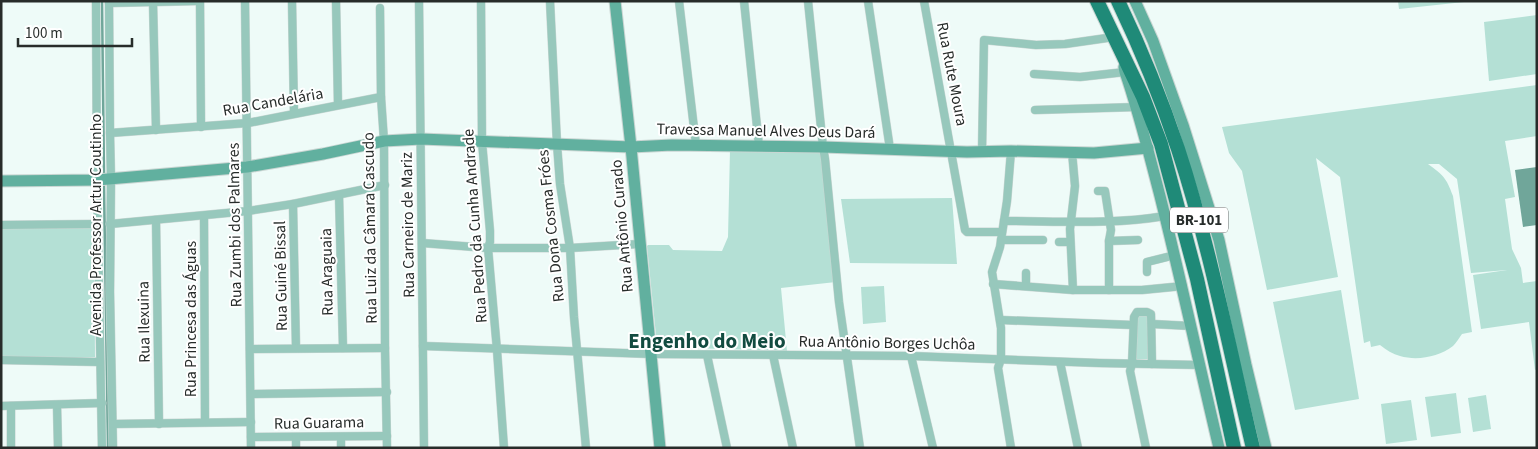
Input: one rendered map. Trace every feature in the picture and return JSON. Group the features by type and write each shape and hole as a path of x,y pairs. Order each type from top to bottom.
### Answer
{"highway":[{"name":"BR-101","path":"1097,1 1143,97 1161,144 1197,279 1234,448"},
{"name":"BR-101","path":"1118,1 1155,85 1197,214 1253,448"}],"street":[{"name":"Avenida Professor Artur Coutinho","path":"96,1 102,448"},
{"path":"109,2 199,1 200,127"},
{"name":"Rua Zumbi dos Palmares","path":"245,1 251,448"},
{"path":"292,1 294,113"},
{"path":"336,1 338,105"},
{"name":"Rua Carneiro de Mariz","path":"419,1 424,448"},
{"name":"Rua Pedro da Cunha Andrade","path":"481,1 482,142 490,231 488,248 504,448"},
{"name":"Rua Dona Cosma Fróes","path":"550,1 560,184 570,248 586,448"},
{"name":"Rua Antônio Curado","path":"615,1 660,448"},
{"path":"679,1 696,145"},
{"path":"744,1 759,146"},
{"path":"808,1 839,302 860,448"},
{"path":"868,1 890,149"},
{"name":"Rua Rute Moura","path":"924,1 951,144 950,152 966,231 1001,236"},
{"path":"1135,1 1153,41 1183,124 1219,240 1266,448"},
{"name":"Avenida Professor Artur Coutinho","path":"109,2 110,292 113,448"},
{"path":"153,2 156,130"},
{"name":"Rua Luiz da Câmara Cascudo","path":"380,8 381,97 385,185 385,348 388,448"},
{"path":"982,152 984,40 1036,45 1065,44 1114,37"},
{"path":"1124,58 1125,72 1137,107 1183,286 1219,448"},
{"path":"1034,74 1080,77 1125,72"},
{"name":"Rua Candelária","path":"110,133 248,124 294,113 381,97"},
{"path":"1035,110 1137,107"},
{"name":"Travessa Manuel Alves Deus Dará","path":"1,181 97,180 247,167 384,141 421,139 631,147 696,145 823,146 950,152 1102,153 1148,148"},
{"path":"1011,151 1004,221 999,252 993,268 993,284 1001,320 1001,359 998,368 1011,448"},
{"path":"1072,152 1075,194 1070,221 1072,290"},
{"path":"110,224 248,211 293,204 385,185"},
{"path":"1098,191 1105,191 1111,230 1109,241 1109,290"},
{"name":"Rua Araguaia","path":"339,195 342,348"},
{"name":"Rua Guiné Bissal","path":"293,204 296,348"},
{"name":"Rua Princesa das Águas","path":"204,216 205,422"},
{"path":"1004,221 1110,222 1165,216"},
{"name":"Rua Ilexuina","path":"156,220 159,424"},
{"path":"1,225 98,224"},
{"path":"1001,236 1043,240"},
{"path":"1109,241 1138,240"},
{"path":"1059,242 1070,242"},
{"path":"422,243 488,248 570,248 639,244"},
{"path":"1147,272 1146,263 1175,255"},
{"path":"1026,273 1026,286"},
{"path":"993,284 1072,290 1142,290 1183,286"},
{"path":"1146,448 1130,371 1132,364 1133,325 1135,313 1138,312 1151,313 1152,364"},
{"path":"1001,320 1133,325"},
{"path":"1152,324 1191,326"},
{"name":"Rua Antônio Borges Uchôa","path":"423,346 651,354 911,356 1200,365"},
{"path":"250,349 385,348"},
{"path":"707,355 727,448"},
{"path":"773,355 793,448"},
{"path":"911,356 933,448"},
{"path":"1,360 100,362"},
{"path":"1060,362 1078,448"},
{"path":"251,394 387,392"},
{"path":"1,406 102,403"},
{"path":"57,405 58,448"},
{"path":"11,406 11,448"},
{"path":"113,424 251,422"},
{"name":"Rua Guarama","path":"251,437 387,436"},
{"path":"341,437 341,448"},
{"path":"296,438 296,448"}],"shaded area":[{"path":"1398,1 1464,1 1464,2 1399,9"},
{"path":"1537,15 1537,74 1489,81 1484,22"},
{"path":"1537,85 1537,136 1505,141 1515,197 1505,199 1512,249 1521,268 1523,283 1537,281 1537,369 1535,370 1529,322 1481,329 1473,275 1507,270 1471,273 1457,179 1439,164 1428,164 1444,177 1453,196 1472,332 1462,334 1453,346 1435,355 1413,358 1400,356 1380,345 1371,347 1370,341 1364,343 1340,177 1316,158 1338,277 1267,290 1242,171 1229,153 1222,127"},
{"path":"730,150 822,154 836,282 781,288 787,351 659,347 657,345 647,246 669,245 673,250 722,251 728,237"},
{"path":"1537,167 1537,225 1523,227 1515,170"},
{"path":"952,198 957,264 850,263 841,199"},
{"path":"94,227 95,357 1,358 1,228"},
{"path":"884,286 886,322 863,324 861,287"},
{"path":"1341,290 1359,399 1295,410 1273,302"},
{"path":"1136,314 1149,314 1148,359 1135,358"},
{"path":"1456,393 1461,433 1431,437 1425,397"},
{"path":"1486,395 1491,429 1473,432 1468,398"},
{"path":"1411,400 1417,440 1386,444 1381,404"}],"waterway":[{"path":"102,1 104,173"},
{"path":"104,186 108,448"}],"district":[{"name":"Engenho do Meio","path":"707,341"}]}
